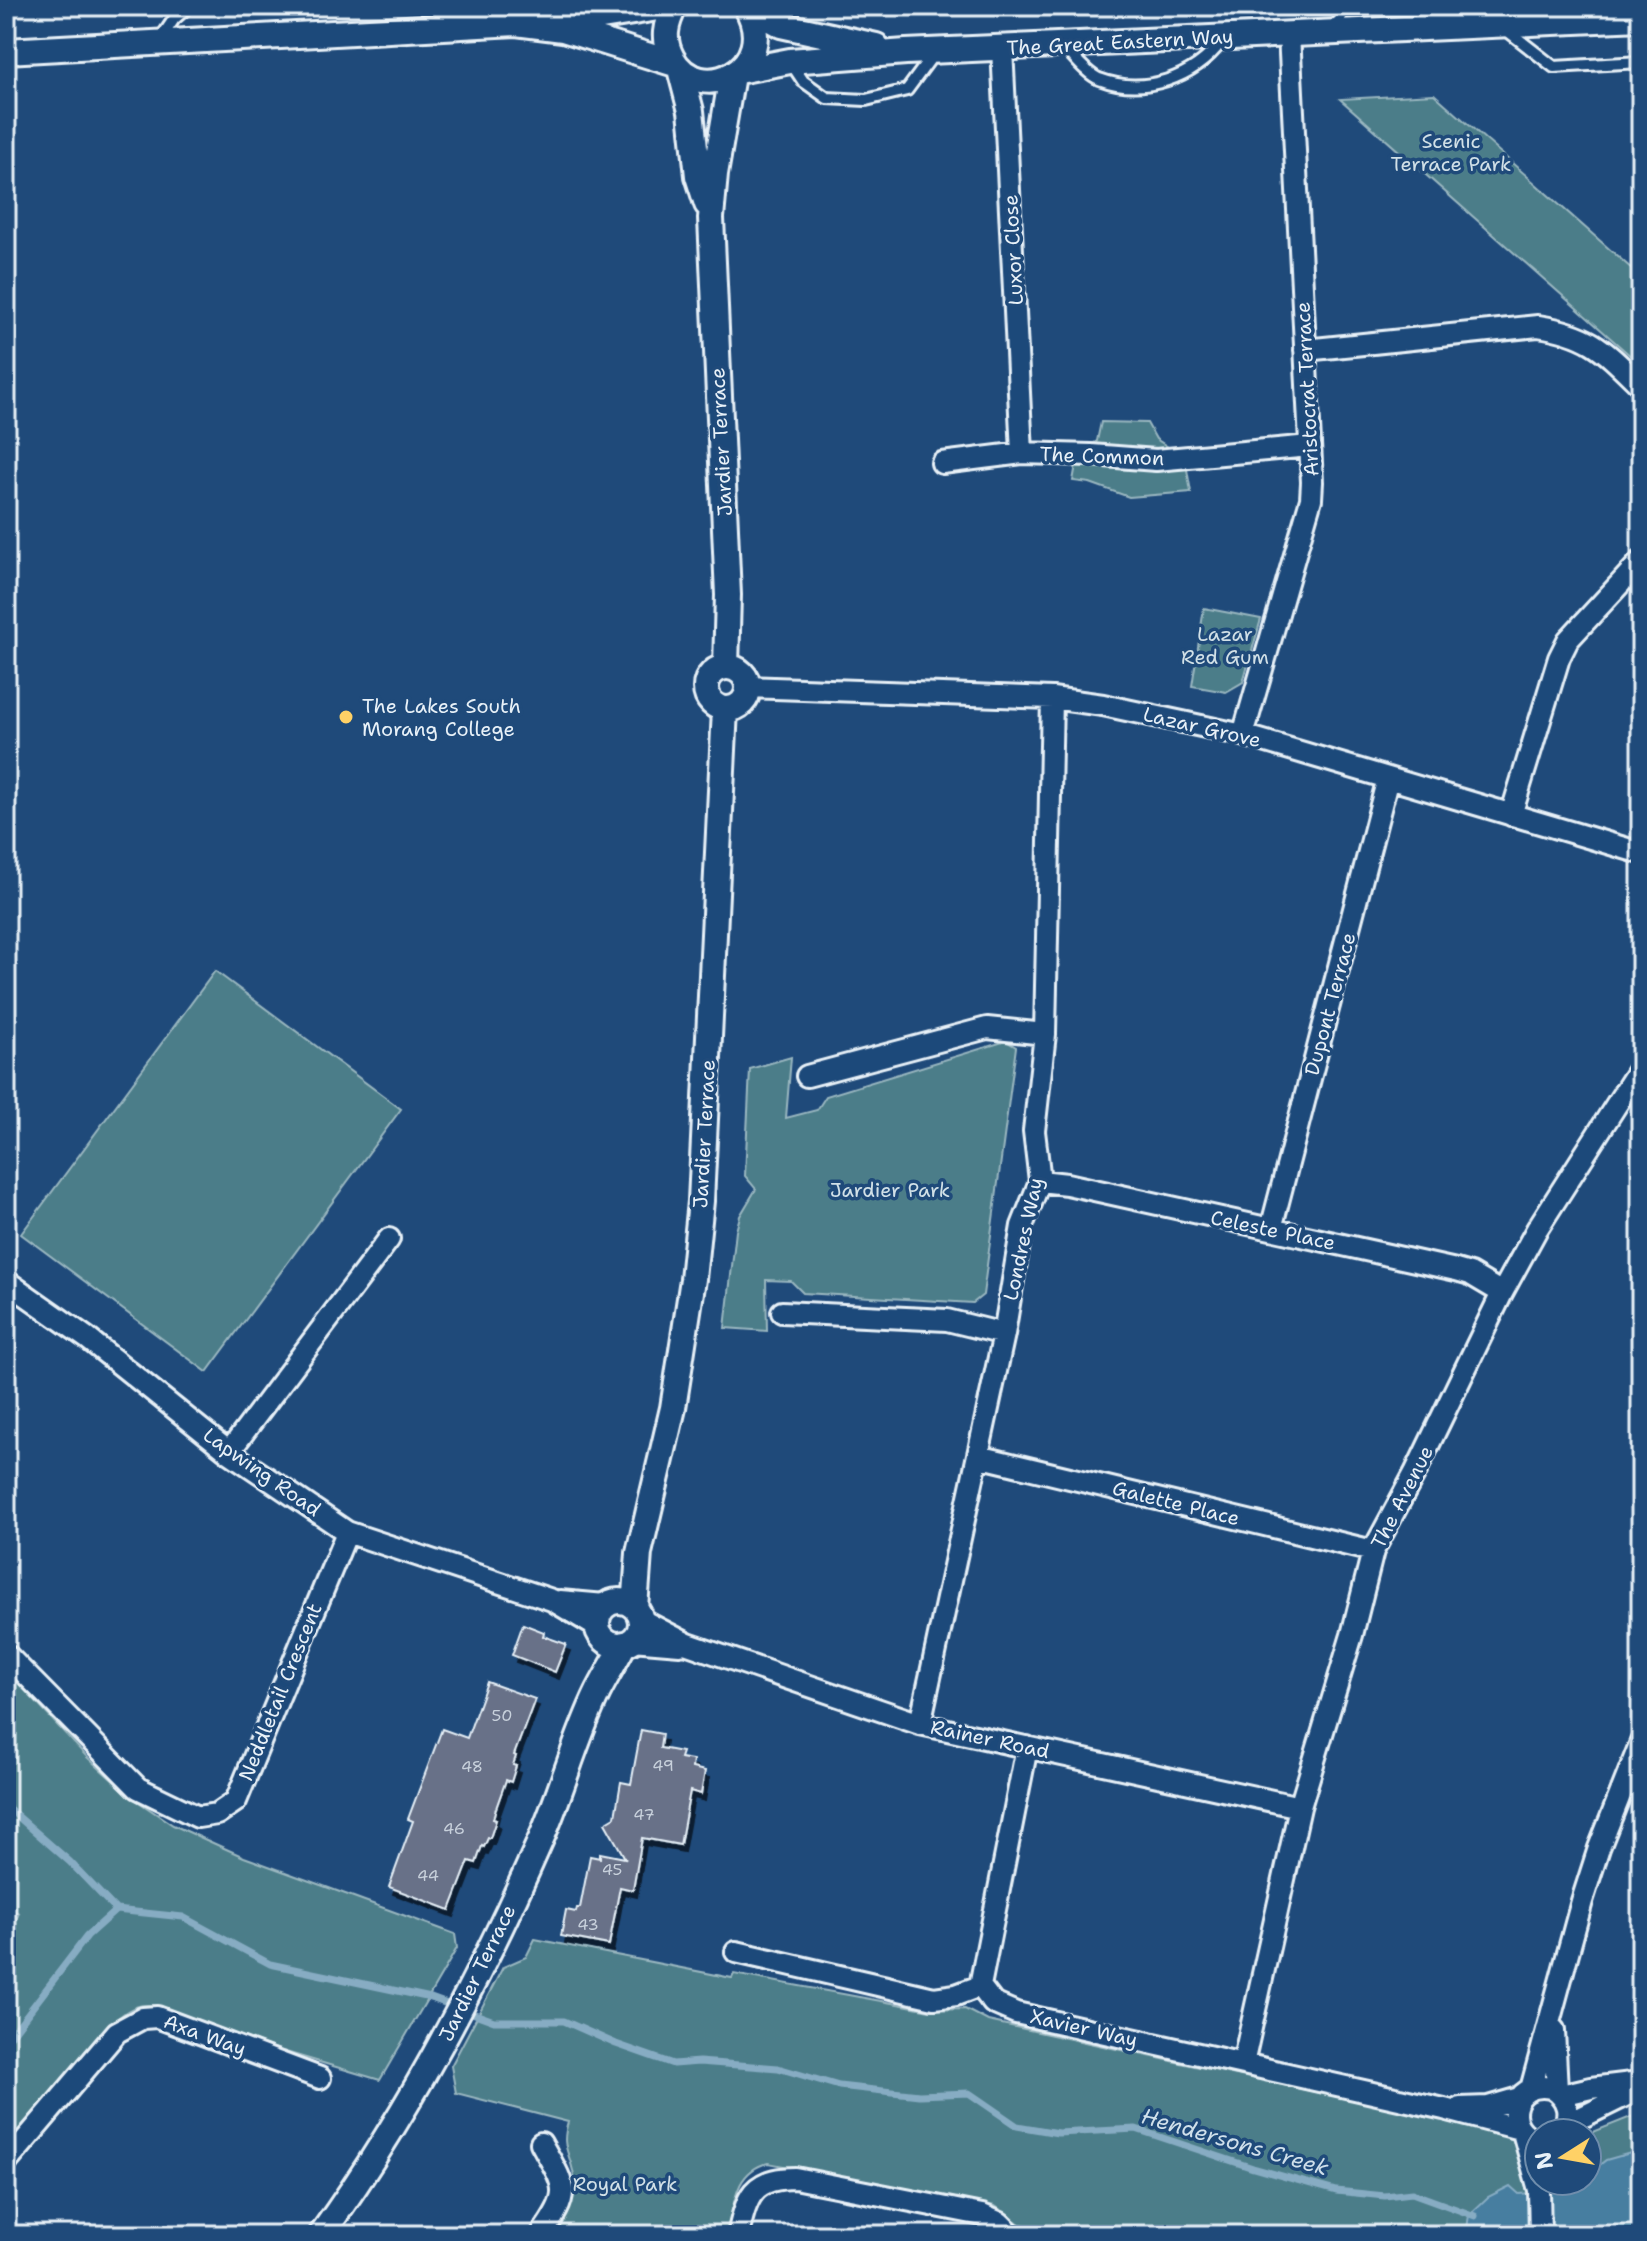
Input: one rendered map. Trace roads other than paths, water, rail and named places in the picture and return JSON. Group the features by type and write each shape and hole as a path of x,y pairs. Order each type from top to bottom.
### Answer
{"street":[{"path":"6,51 516,23 594,12 673,6"},
{"name":"Jardier Terrace","path":"673,6 665,34 691,111 698,176 711,218"},
{"name":"Jardier Terrace","path":"726,667 728,595 711,218 715,174 735,73 748,61 754,48 756,33 746,6"},
{"name":"The Great Eastern Way","path":"746,6 781,25 906,52"},
{"name":"The Great Eastern Way","path":"516,23 563,29 678,66 692,76 719,80 735,73 790,61 906,52 1641,18"},
{"name":"Aristocrat Terrace","path":"1243,735 1311,499 1289,34"},
{"name":"Luxor Close","path":"1002,48 1022,453"},
{"path":"1305,350 1538,326 1569,330 1596,343 1641,386"},
{"name":"The Common","path":"942,463 1022,453 1156,460 1310,446"},
{"path":"1511,815 1559,658 1568,640 1641,561"},
{"path":"726,667 741,673 748,687 740,704 725,709 710,701 706,688 710,675 726,667"},
{"name":"Lazar Grove","path":"748,687 1052,698 1103,705 1243,735 1641,853"},
{"name":"Londres Way","path":"920,1724 1004,1334 1022,1226 1040,1181 1034,1131 1045,1034 1052,698"},
{"name":"Jardier Terrace","path":"321,2235 382,2146 444,2041 479,1974 542,1836 597,1693 639,1553 673,1408 693,1279 699,1216 725,709"},
{"name":"Dupont Terrace","path":"1271,1229 1388,778"},
{"path":"807,1076 987,1028 1045,1034"},
{"name":"The Avenue","path":"1243,2064 1300,1807 1352,1635 1373,1551 1415,1473 1502,1293 1574,1167 1641,1066"},
{"name":"Celeste Place","path":"1040,1181 1067,1184 1470,1274 1502,1293"},
{"path":"229,1452 389,1239"},
{"name":"Lapwing Road","path":"6,1281 87,1338 229,1452 347,1532 619,1622"},
{"path":"782,1312 947,1320 1004,1334"},
{"name":"Galette Place","path":"978,1456 1373,1551"},
{"name":"Neddletail Crescent","path":"6,1654 138,1788 198,1817 217,1814 236,1801 347,1532"},
{"name":"Rainer Road","path":"619,1622 920,1724 1300,1807"},
{"path":"1523,2127 1515,2114 1525,2094 1554,2006 1595,1861 1641,1742"},
{"path":"736,1952 934,1998 956,1995 980,1986 1027,1747"},
{"name":"Xavier Way","path":"980,1986 993,2003 1016,2013 1444,2109 1523,2133"},
{"path":"1554,2006 1559,2093 1568,2109 1566,2117"},
{"name":"Axa Way","path":"6,2163 117,2032 143,2018 157,2017 320,2078"},
{"name":"Xavier Way","path":"1444,2109 1488,2107 1544,2087 1559,2093 1641,2082"},
{"path":"1585,2117 1641,2088"},
{"path":"541,2143 560,2178 563,2195 557,2212 541,2235"},
{"path":"738,2235 743,2213 757,2187 772,2179 795,2178 982,2215 1000,2223 1012,2235"},
{"path":"1540,2235 1541,2197"}],"lane":[{"path":"157,43 174,19 189,6"},
{"path":"1334,31 1346,6"},
{"path":"1499,25 1554,67 1641,62"},
{"path":"1062,45 1096,78 1141,86 1183,76 1209,58 1225,37"},
{"path":"790,61 803,81 827,98 866,100 907,90 936,51"}],"water":[{"path":"1641,2150 1641,2235 1466,2235 1469,2215 1488,2197 1510,2186 1523,2194 1523,2197 1603,2197 1603,2162"}],"waterway":[{"path":"6,1806 70,1862 116,1910"},
{"name":"Hendersons Creek","path":"6,2042 87,1936 116,1910 183,1917 270,1964 431,1998 494,2021 564,2021 673,2064 699,2062 778,2068 839,2086 919,2095 969,2093 1017,2126 1058,2133 1136,2129 1253,2168 1336,2191 1385,2196 1412,2193 1475,2216"}],"place":[{"name":"The Lakes South Morang College","path":"346,717"}],"park label":[{"name":"Scenic Terrace Park","path":"1451,152"},
{"name":"Lazar Red Gum","path":"1225,646"},
{"name":"Jardier Park","path":"890,1190"},
{"name":"Royal Park","path":"625,2184"}]}
